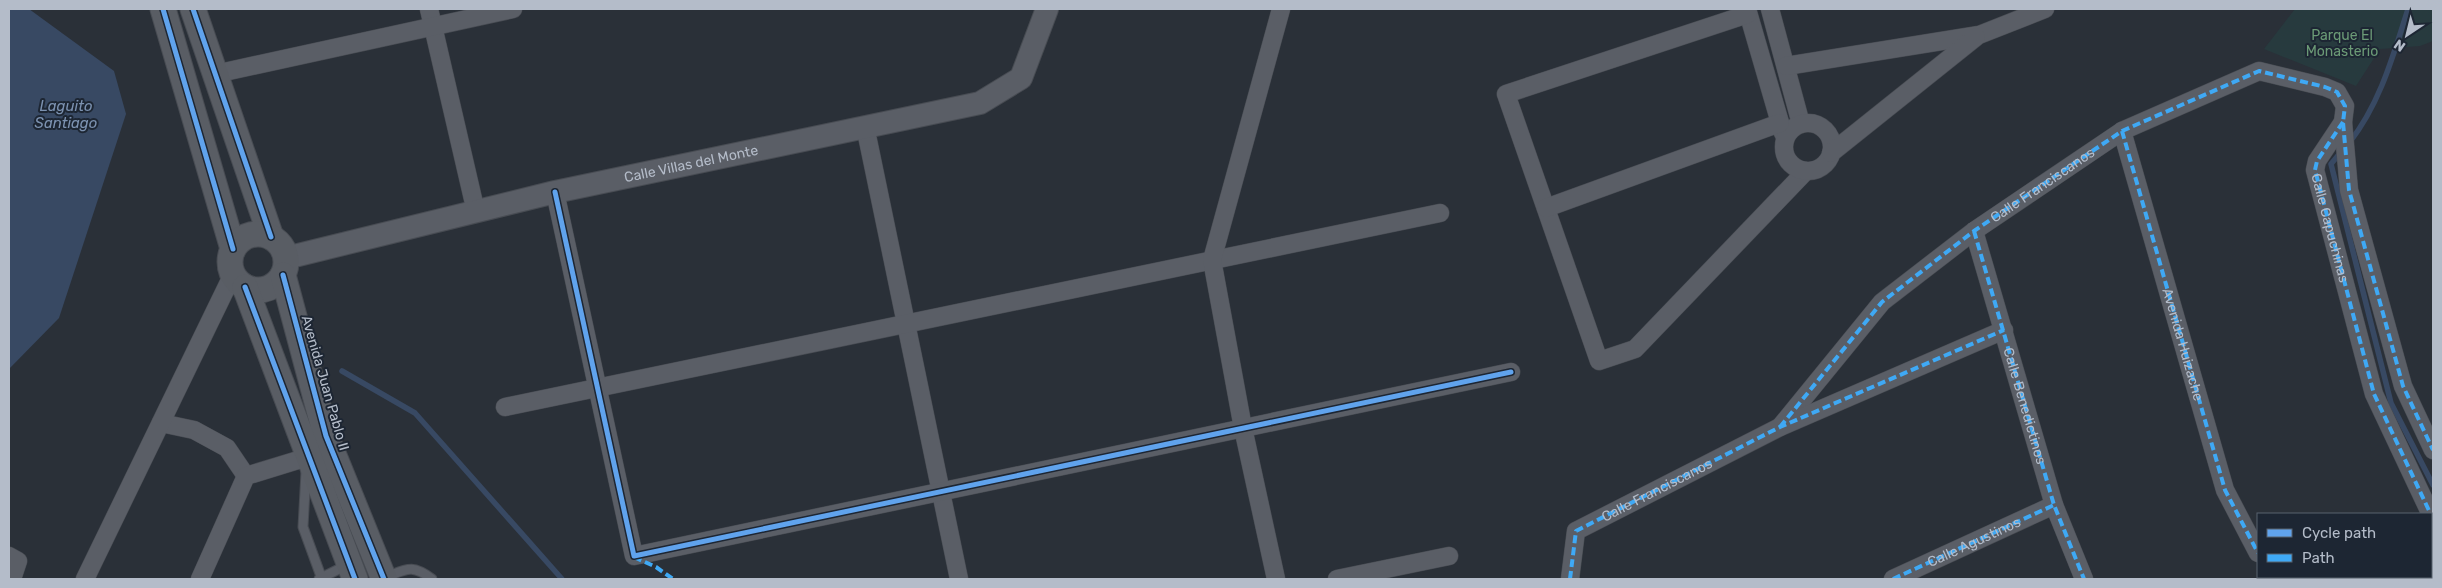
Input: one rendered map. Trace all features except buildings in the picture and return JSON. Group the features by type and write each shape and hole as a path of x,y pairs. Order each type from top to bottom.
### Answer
{"main road":[{"path":"163,9 234,249"},
{"path":"193,9 271,237 278,243 284,267 278,282 262,290 239,280"},
{"path":"271,237 254,234 239,242 231,257 352,571"},
{"name":"Avenida Juan Pablo II","path":"284,267 326,436 383,579"}],"street":[{"path":"429,9 476,212"},
{"path":"215,74 513,9"},
{"name":"Calle Villas del Monte","path":"284,267 476,212 555,192 980,103 1021,78 1047,9"},
{"path":"1276,579 1243,428 1212,260 1281,9"},
{"path":"1770,9 1801,124"},
{"path":"1786,66 1979,35 2045,9"},
{"path":"1806,171 1791,164 1786,157 1782,131 1748,11 1506,94 1599,361 1635,349 1806,171 1822,166 1831,153 1979,35"},
{"name":"Calle Franciscanos","path":"1780,427 1882,302 1974,231 2122,131 2259,71 2325,87 2337,92 2345,106 2344,127"},
{"path":"1546,208 1794,128 1801,124 1809,123 1824,130 1829,137 1831,153"},
{"path":"865,126 959,579"},
{"name":"Calle Capuchinas","path":"2344,127 2349,190 2403,386 2433,450"},
{"name":"Calle Capuchinas","path":"2344,127 2316,161 2315,170 2374,394 2430,513"},
{"name":"Avenida Huizache","path":"2122,131 2225,490 2257,550"},
{"path":"555,192 634,556 1511,372"},
{"path":"505,407 1440,213"},
{"name":"Calle Benedictinos","path":"1974,231 2054,505 2084,579"},
{"path":"85,579 161,423 239,280"},
{"name":"Calle Franciscanos","path":"1570,579 1576,531 1780,427 2004,330"},
{"path":"161,423 194,430 227,448 246,476"},
{"path":"200,579 246,476 308,457"},
{"name":"Calle Agustinos","path":"1893,579 2054,505"},
{"path":"9,556 18,561 12,579"},
{"path":"1337,579 1449,556"}],"lane":[{"path":"308,457 303,527 321,579 352,571"},
{"path":"383,579 411,568 421,571 432,579"}],"green space":[{"name":"Parque El Monasterio","path":"2295,9 2433,9 2433,41 2420,46 2380,49 2356,86 2264,49"}],"water":[{"name":"Laguito Santiago","path":"9,9 29,9 114,71 126,114 59,318 9,369"}],"waterway":[{"path":"2349,143 2360,128 2377,96 2391,62 2408,9"},
{"path":"2341,152 2331,164 2391,403 2433,485"},
{"path":"342,371 415,413 562,579"}],"marked path":[{"path":"1780,427 1882,302 1974,231 2122,131 2259,71 2325,87 2337,92 2345,106 2343,122 2349,190 2403,386 2433,450"},
{"path":"2343,122 2317,161 2315,170 2374,394 2430,513"},
{"path":"2122,131 2225,490 2257,551"},
{"path":"1974,231 2054,505 2084,579"},
{"path":"1570,579 1576,531 1780,427 2004,330"},
{"path":"1893,579 2054,505"},
{"path":"634,557 656,567 673,579"}],"cycle path":[{"path":"163,9 233,249"},
{"path":"193,9 271,237"},
{"path":"555,192 634,556 1511,372"},
{"path":"283,275 326,436 384,579"},
{"path":"245,287 355,579"}]}
